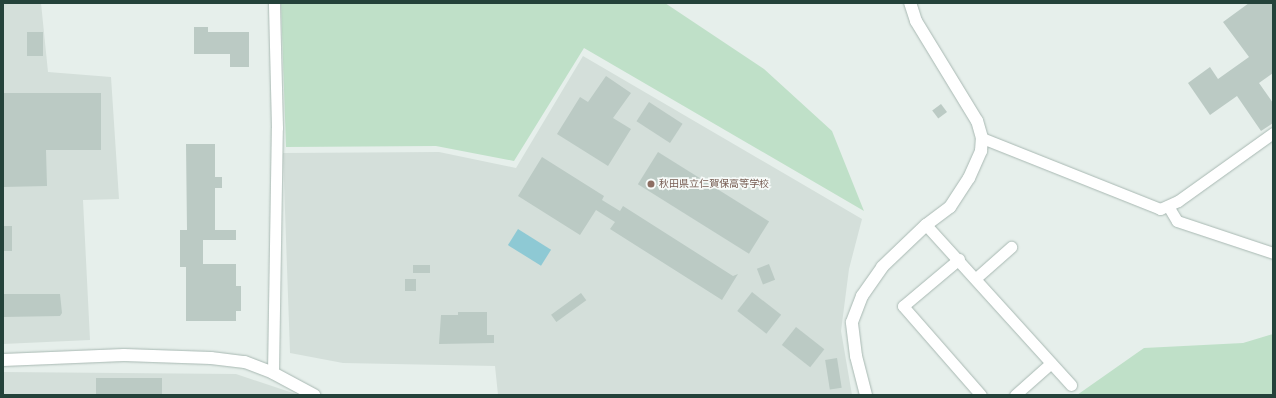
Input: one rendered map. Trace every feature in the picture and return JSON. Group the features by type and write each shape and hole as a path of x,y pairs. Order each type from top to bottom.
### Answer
{"street":[{"path":"273,373 277,128 274,3"},
{"path":"866,395 856,356 852,322 862,296 882,267 926,225 950,206 970,178 981,151 982,138 977,121 916,21 910,3"},
{"path":"982,138 1160,209 1168,206 1273,133"},
{"path":"1168,206 1177,221 1273,253"},
{"path":"926,225 959,259 1071,385"},
{"path":"976,278 1011,247"},
{"path":"959,259 903,306 981,395"},
{"path":"3,360 124,355 211,358 245,362 273,373 314,395"},
{"path":"1015,395 1051,363"}],"shaded area":[{"path":"3,3 41,3 48,72 111,77 119,199 83,200 90,340 3,344"},
{"path":"583,56 862,219 849,269 841,331 852,395 498,395 495,366 343,363 290,353 283,153 439,152 516,168"},
{"path":"3,372 236,374 299,395 3,395"}],"green space":[{"path":"281,3 665,3 764,69 832,131 864,211 584,48 514,161 436,146 286,147"},
{"path":"1273,334 1273,395 1077,395 1144,348 1243,343"}],"water":[{"path":"518,229 551,250 541,266 508,245"}],"building":[{"path":"1249,3 1273,3 1273,73 1259,83 1273,103 1273,123 1261,131 1237,96 1210,115 1188,83 1210,67 1218,79 1249,57 1223,22"},
{"path":"194,27 208,27 208,32 249,32 249,67 230,67 230,54 194,54"},
{"path":"27,32 43,32 43,56 27,56"},
{"path":"606,76 631,93 613,118 631,129 608,166 557,134 580,97 588,102"},
{"path":"3,93 101,93 101,150 46,150 47,186 3,187"},
{"path":"649,102 683,124 670,143 636,121"},
{"path":"941,104 947,112 938,119 932,111"},
{"path":"186,144 215,144 215,177 222,177 222,188 215,188 215,230 236,230 236,240 203,240 203,264 236,264 236,286 241,286 241,311 236,311 236,321 186,321 186,267 180,267 180,230 187,230"},
{"path":"658,152 769,221 749,254 638,184"},
{"path":"542,157 604,196 602,200 620,211 623,206 733,276 738,274 722,300 610,229 615,222 596,210 580,235 518,196"},
{"path":"3,226 12,226 12,251 3,251"},
{"path":"769,264 775,280 763,285 757,269"},
{"path":"413,265 430,265 430,273 413,273"},
{"path":"405,279 416,279 416,291 405,291"},
{"path":"752,292 781,315 766,334 737,311"},
{"path":"581,293 586,300 556,322 551,315"},
{"path":"3,294 60,294 62,313 60,316 3,317"},
{"path":"458,312 487,312 487,335 494,335 494,343 439,344 441,315 458,315"},
{"path":"796,327 824,349 810,367 782,345"},
{"path":"837,358 842,388 830,390 825,360"},
{"path":"96,378 162,378 162,395 96,395"}],"place":[{"name":"秋田県立仁賀保高等学校","path":"651,184"}]}
